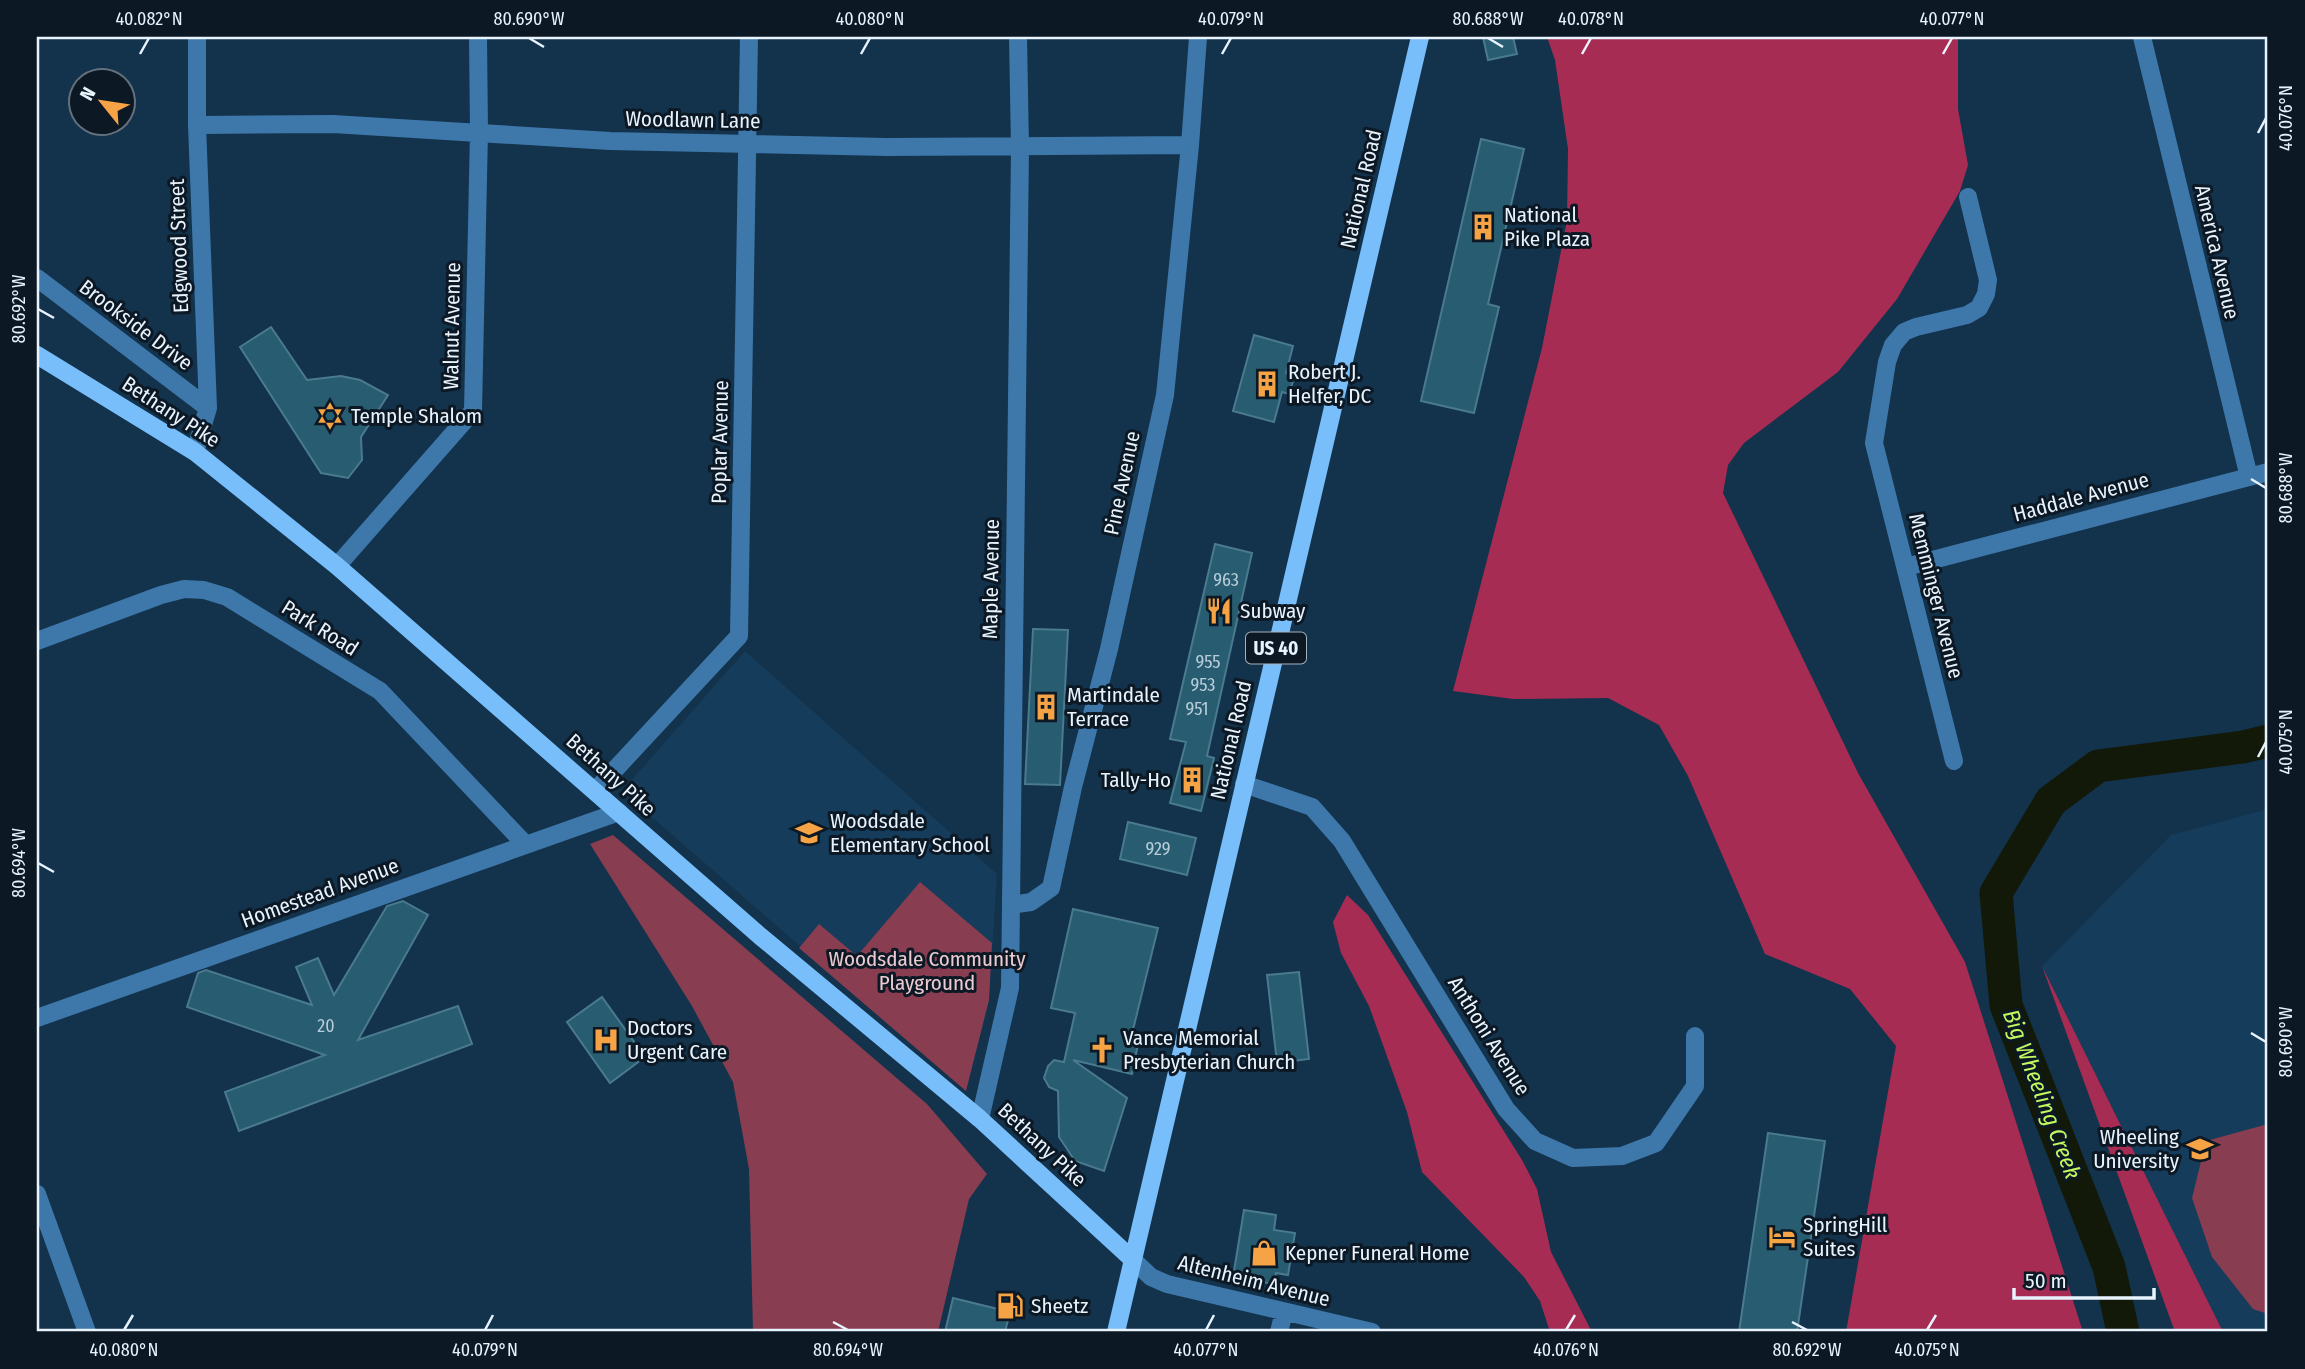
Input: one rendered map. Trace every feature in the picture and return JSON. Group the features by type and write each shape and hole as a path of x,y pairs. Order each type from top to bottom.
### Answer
{"main road":[{"name":"National Road","path":"1116,1332 1420,37"},
{"name":"Bethany Pike","path":"37,355 195,452 337,566 760,936 980,1119 1132,1259"}],"street":[{"name":"Edgwood Street","path":"195,452 208,408 197,125 197,37"},
{"name":"Walnut Avenue","path":"337,566 473,411 479,132 478,37"},
{"name":"Poplar Avenue","path":"595,791 739,636 749,37"},
{"name":"Maple Avenue","path":"980,1119 1010,988 1020,148 1018,37"},
{"name":"Pine Avenue","path":"1011,905 1031,902 1051,888 1073,787 1109,649 1165,395 1198,37"},
{"name":"America Avenue","path":"2142,37 2249,477"},
{"name":"Woodlawn Lane","path":"197,125 333,124 610,141 886,147 1190,145"},
{"name":"Memminger Avenue","path":"1954,761 1874,443 1887,362 1893,345 1904,332 1916,327 1968,315 1979,308 1986,294 1988,280 1968,197"},
{"name":"Brookside Drive","path":"37,278 208,408"},
{"name":"Haddale Avenue","path":"1906,567 2268,472"},
{"name":"Park Road","path":"37,641 184,589 204,590 227,597 380,691 525,844"},
{"name":"Anthoni Avenue","path":"1244,784 1312,807 1342,841 1506,1109 1535,1141 1573,1158 1622,1156 1656,1143 1695,1086 1695,1036"},
{"name":"Homestead Avenue","path":"37,1018 619,812"},
{"path":"37,1194 87,1332"},
{"name":"Altenheim Avenue","path":"1132,1259 1151,1277 1167,1284 1372,1332"},
{"path":"1279,1332 1284,1312"}],"shaded area":[{"path":"1547,37 1958,37 1958,109 1968,165 1960,191 1897,299 1838,372 1744,443 1728,465 1723,493 1858,773 1965,962 2083,1332 1846,1332 1896,1046 1850,989 1765,954 1688,776 1659,725 1608,698 1513,699 1453,691 1542,348 1567,220 1568,149 1555,60"},
{"name":"Woodsdale Elementary School","path":"745,651 997,874 989,1000 966,1091 622,791"},
{"name":"Wheeling University","path":"2268,809 2268,1332 2223,1332 2042,966 2171,835"},
{"path":"1347,895 1368,915 1522,1160 1537,1189 1551,1252 1592,1332 1550,1332 1540,1301 1524,1277 1422,1172 1407,1112 1369,1006 1341,953 1333,922"},
{"path":"2042,966 2223,1332 2175,1332"}],"green space":[{"path":"613,835 927,1104 987,1174 969,1199 938,1332 753,1332 749,1169 733,1082 692,1006 590,844"},
{"name":"Woodsdale Community Playground","path":"920,882 992,943 989,1000 966,1091 799,948 819,924 857,956"},
{"path":"2268,1124 2268,1314 2253,1309 2212,1257 2192,1198 2206,1141"}],"building":[{"path":"1483,37 1513,37 1517,54 1488,60"},
{"name":"National Pike Plaza","path":"1481,139 1524,149 1488,304 1499,307 1474,413 1421,401"},
{"name":"Temple Shalom","path":"271,327 307,380 341,376 360,380 388,395 361,437 362,460 348,478 321,473 240,347"},
{"name":"Robert J. Helfer, DC","path":"1254,335 1293,346 1286,373 1295,375 1289,394 1282,392 1274,422 1233,411"},
{"path":"1215,544 1252,553 1207,756 1214,758 1201,811 1170,803 1186,742 1170,739"},
{"name":"Martindale Terrace","path":"1033,629 1068,630 1060,785 1025,784"},
{"path":"1128,822 1196,838 1187,875 1120,859"},
{"path":"403,901 428,915 358,1040 458,1006 472,1044 239,1131 225,1092 325,1055 187,1007 198,973 206,970 312,1005 296,967 318,958 334,995 387,906"},
{"name":"Vance Memorial Presbyterian Church","path":"1073,909 1158,928 1131,1038 1139,1039 1132,1074 1073,1060 1127,1098 1104,1171 1075,1161 1059,1137 1058,1091 1049,1087 1044,1078 1048,1066 1054,1060 1064,1062 1075,1013 1051,1008"},
{"path":"1299,972 1309,1059 1277,1063 1267,975"},
{"name":"Doctors Urgent Care","path":"602,997 645,1057 610,1083 567,1022"},
{"name":"SpringHill Suites","path":"1768,1133 1825,1141 1797,1332 1739,1332"},
{"name":"Kepner Funeral Home","path":"1244,1210 1276,1215 1274,1230 1295,1233 1288,1275 1276,1273 1274,1284 1233,1277"},
{"path":"953,1298 1010,1312 1005,1332 945,1332"}],"waterway":[{"name":"Big Wheeling Creek","path":"2123,1332 2109,1267 2006,1005 1996,893 2051,801 2098,766 2243,747 2268,741"}],"place":[{"name":"National Pike Plaza","path":"1483,227"},
{"name":"Robert J. Helfer, DC","path":"1267,384"},
{"name":"Temple Shalom","path":"330,416"},
{"name":"Subway","path":"1219,611"},
{"name":"Martindale Terrace","path":"1046,707"},
{"name":"Tally-Ho","path":"1192,780"},
{"name":"Woodsdale Elementary School","path":"809,833"},
{"name":"Doctors Urgent Care","path":"606,1040"},
{"name":"Vance Memorial Presbyterian Church","path":"1102,1050"},
{"name":"Wheeling University","path":"2200,1149"},
{"name":"SpringHill Suites","path":"1782,1237"},
{"name":"Kepner Funeral Home","path":"1264,1253"},
{"name":"Sheetz","path":"1010,1306"}]}
